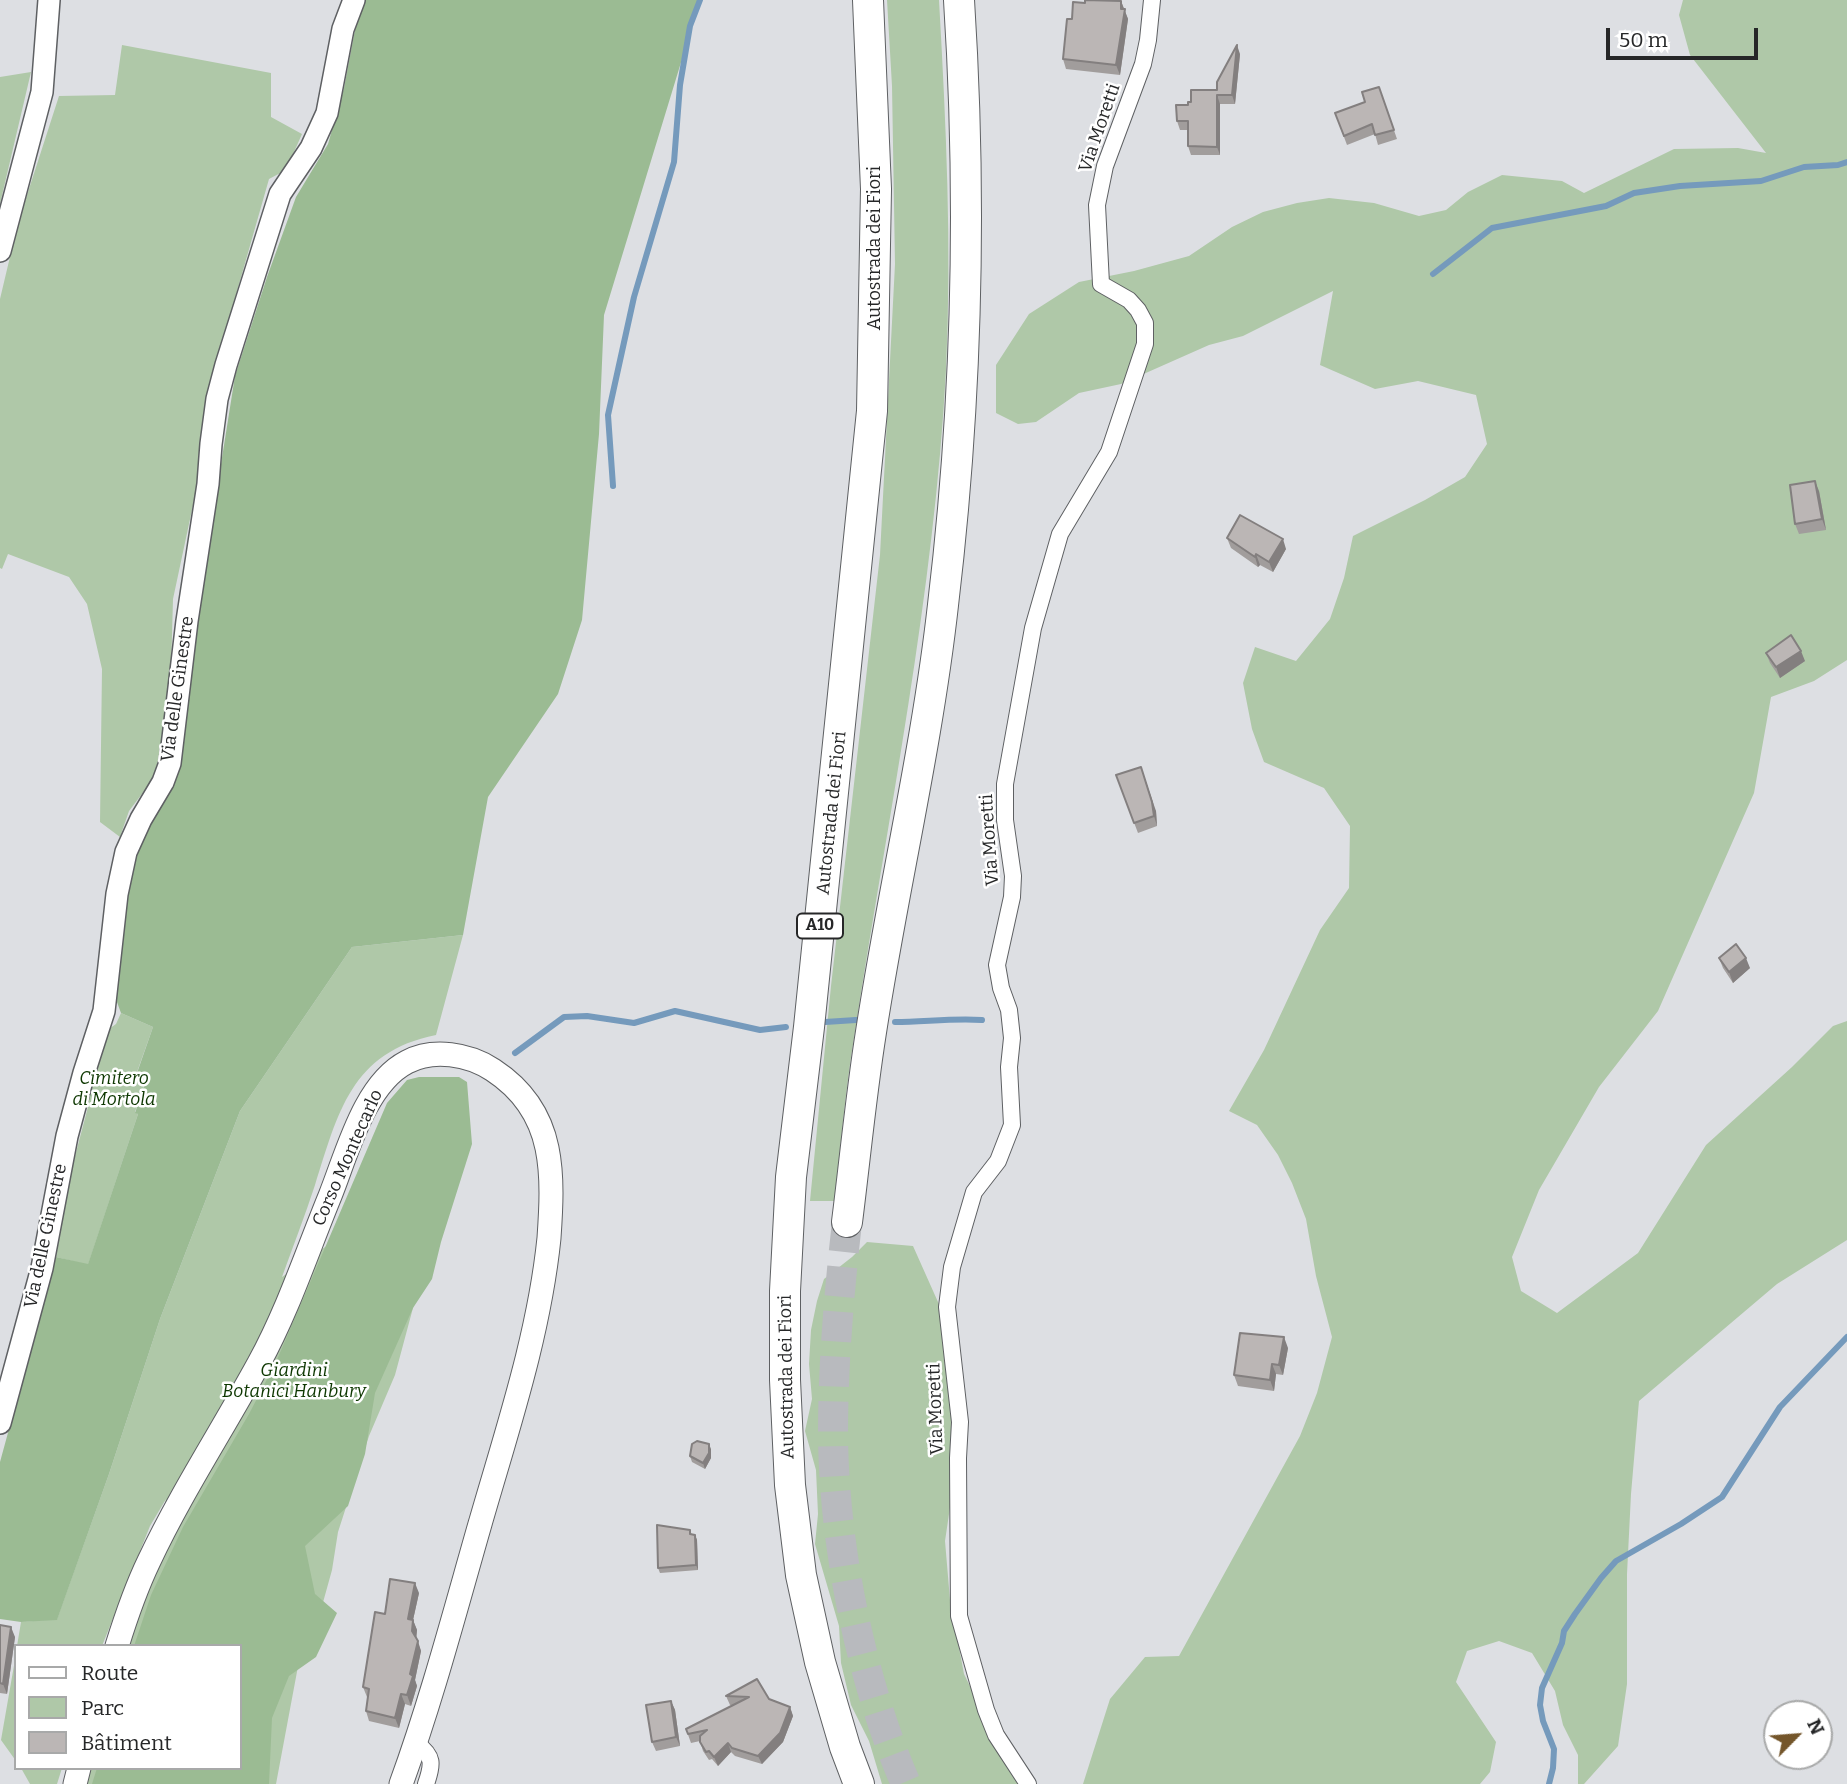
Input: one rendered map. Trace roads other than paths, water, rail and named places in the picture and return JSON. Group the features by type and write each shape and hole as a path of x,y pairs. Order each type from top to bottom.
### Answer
{"highway":[{"name":"Autostrada dei Fiori","path":"859,1784 820,1662 801,1575 790,1485 785,1380 785,1291 791,1177 809,1027 872,411 876,189 868,0"},
{"path":"847,1222 871,1032 928,707 946,579 964,365 966,176 959,0"}],"main road":[{"name":"Corso Montecarlo","path":"118,1644 148,1562 260,1361 277,1325 355,1133 377,1087 404,1063 421,1056 438,1054 481,1063 508,1081 534,1109 542,1128 548,1151 551,1186 544,1287 537,1325 416,1742 401,1784"}],"street":[{"path":"0,251 42,92 49,0"},
{"name":"Via delle Ginestre","path":"0,1423 42,1268 67,1136 104,1011 117,894 126,852 141,819 163,782 170,763 187,621 208,484 212,432 226,365 280,194 311,148 327,113 343,29 354,0"},
{"name":"Via Moretti","path":"1028,1784 996,1735 986,1710 960,1616 960,1422 947,1307 952,1267 974,1192 999,1161 1012,1125 1009,1067 1012,1038 1009,1010 1001,988 998,965 1012,897 1013,876 1005,820 1006,784 1033,628 1060,534 1110,452 1145,344 1145,323 1138,310 1129,300 1101,284 1097,205 1105,166 1143,64 1149,40 1152,0"},
{"path":"416,1742 427,1751 432,1767 426,1784"}],"waterway":[{"path":"613,486 608,415 634,297 674,162 680,85 690,26 700,0"},
{"path":"1433,274 1492,228 1606,206 1634,193 1680,186 1761,181 1804,167 1847,162"},
{"path":"515,1053 564,1017 587,1016 634,1023 675,1011 760,1030 786,1027"},
{"path":"825,1022 856,1020"},
{"path":"895,1022 982,1020"},
{"path":"1549,1784 1554,1749 1543,1721 1540,1705 1542,1688 1562,1643 1564,1631 1575,1614 1616,1561 1722,1497 1780,1407 1847,1337"}],"tunnel":[{"path":"847,1222 833,1408 838,1522 863,1658 890,1744 906,1784"}],"park label":[{"name":"Cimitero di Mortola","path":"114,1089"},
{"name":"Giardini Botanici Hanbury","path":"294,1381"}]}
